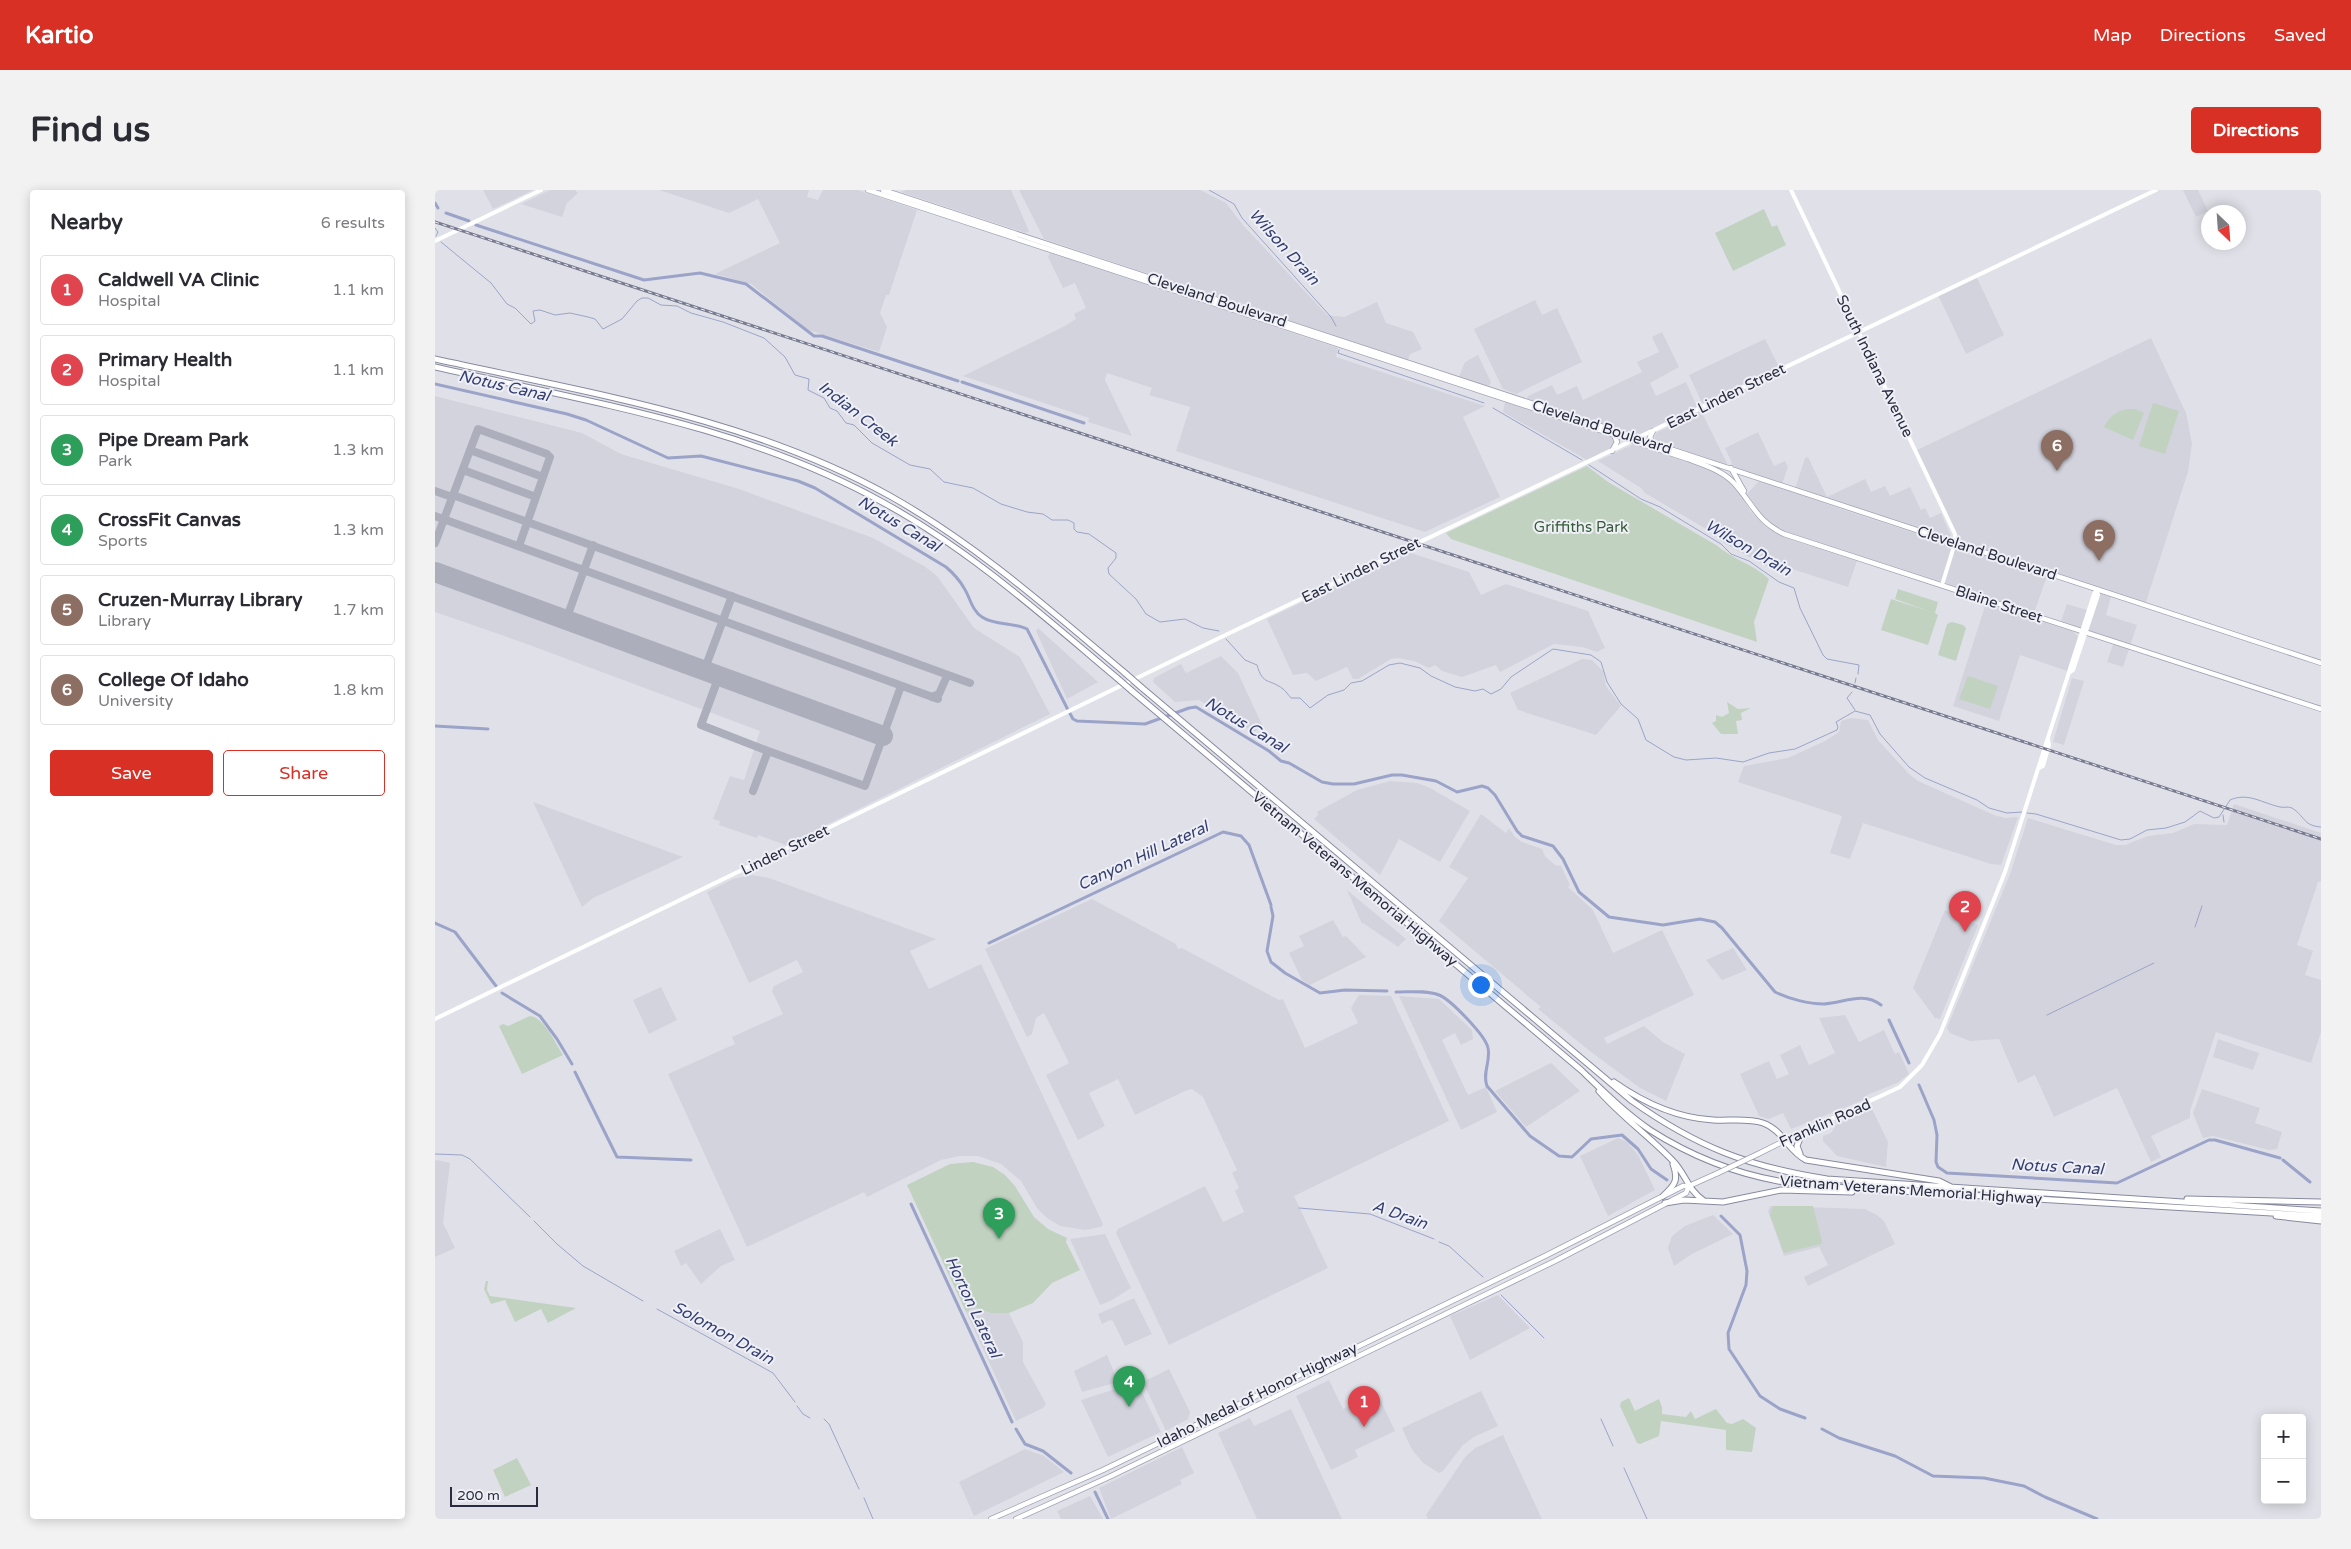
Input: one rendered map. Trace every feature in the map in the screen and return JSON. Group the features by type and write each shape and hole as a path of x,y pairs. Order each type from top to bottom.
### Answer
{"highway":[{"name":"Vietnam Veterans Memorial Highway","path":"435,358 684,415 756,436 828,465 889,495 961,540 1001,569 1586,1064 1632,1101 1689,1138 1733,1157 1778,1171 1827,1179 2321,1211"},
{"name":"Vietnam Veterans Memorial Highway","path":"435,367 695,427 761,447 830,475 884,502 957,548 995,576 1581,1070 1623,1109 1649,1129 1713,1163 1749,1176 1791,1184 2321,1216"},
{"path":"1586,1064 1657,1108 1695,1118 1762,1123 1770,1126 1786,1140 1792,1150 1800,1157 1819,1162 1939,1181 1955,1188"},
{"path":"1581,1070 1618,1112 1671,1159 1689,1186 1705,1201"},
{"path":"1802,1133 1797,1146 1799,1152 1819,1162"},
{"path":"1663,1196 1675,1186 1677,1180 1671,1159"},
{"path":"1665,1203 1684,1200 1723,1202 1781,1190 1887,1191"},
{"path":"2127,1198 2321,1202"},
{"path":"2256,1212 2321,1221"}],"main road":[{"path":"437,240 541,190"},
{"name":"Cleveland Boulevard","path":"868,190 1614,435 1653,444 1731,468 2321,662"},
{"name":"Cleveland Boulevard","path":"883,190 1699,463"},
{"name":"South Indiana Avenue","path":"1791,190 1955,534 1955,543"},
{"name":"East Linden Street","path":"1134,680 2156,190"},
{"path":"1653,431 1650,437 1653,444"},
{"path":"1612,451 1617,442 1614,435"},
{"name":"Blaine Street","path":"1699,463 1724,475 1745,497 1760,518 1775,529 2321,709"},
{"path":"1731,468 1745,497"},
{"path":"1738,481 1739,476 1744,473"},
{"path":"1942,585 1955,543"},
{"name":"Franklin Road","path":"1521,1268 1683,1186 1689,1186 1718,1173 1900,1087 1922,1065 1940,1034 2005,872 2039,768 2043,766 2049,745 2048,739 2097,589"},
{"name":"Linden Street","path":"435,1019 1134,680"},
{"name":"Franklin Road","path":"1525,1275 1686,1193 1689,1186"},
{"path":"1579,1248 1589,1240 1614,1227 1613,1222"},
{"name":"Idaho Medal of Honor Highway","path":"991,1519 1103,1470 1521,1268"},
{"name":"Idaho Medal of Honor Highway","path":"1017,1519 1109,1478 1525,1275"},
{"path":"1392,1340 1392,1333 1417,1322 1438,1308"}],"shaded area":[{"path":"483,190 533,190 493,209"},
{"path":"550,190 575,190 578,193 567,203 562,217 521,204"},
{"path":"659,190 809,190 807,197 818,200 823,190 858,190 917,210 889,295 886,295 880,313 887,327 879,352 808,330 751,284 715,274 780,243 758,199 729,213"},
{"path":"906,190 1011,190 1029,231 1026,233 901,192"},
{"path":"1019,190 1200,190 1226,203 1243,225 1327,315 1344,317 1377,302 1386,323 1413,332 1422,349 1410,354 1408,360 1044,239"},
{"path":"2183,190 2198,190 2205,205 2201,205 2201,214 2196,217"},
{"path":"1050,253 1338,348 1336,357 1485,406 1463,417 1500,497 1425,532 1176,451 1190,407 1149,395 1152,388 1107,373 1105,380 1132,436 1088,422 1089,418 963,376 1063,327 1076,319 1074,314 1086,308 1075,283 1063,288 1048,257"},
{"path":"1976,276 2004,335 1966,354 1938,295"},
{"path":"1535,300 1542,315 1557,308 1582,362 1516,394 1503,389 1474,329"},
{"path":"1662,332 1679,367 1650,383 1656,396 1686,382 1697,407 1636,436 1526,400 1528,396 1552,385 1557,395 1577,386 1583,400 1642,372 1637,362 1659,352 1652,337"},
{"path":"2151,338 2186,413 2192,444 2188,472 2145,605 1955,543 1956,538 1915,451"},
{"path":"1765,339 1779,367 1702,403 1689,375"},
{"path":"1478,355 1491,382 1489,386 1459,377 1465,362"},
{"path":"435,396 582,433 621,454 739,489 873,538 924,566 937,576 974,628 1020,657 1050,714 786,845 758,835 757,838 719,825 720,821 713,819 730,776 744,780 760,731 435,612"},
{"path":"1505,402 1613,437 1615,440 1613,447 1587,460 1503,412"},
{"path":"1701,411 1727,463 1726,465 1654,440 1656,433"},
{"path":"1758,432 1774,466 1785,461 1788,467 1782,484 1734,468 1725,448"},
{"path":"1634,444 1712,470 1728,480 1742,496 1751,512 1765,526 1795,541 1857,561 1848,587 1773,563 1772,569 1768,567 1720,540 1715,525 1706,529 1645,493 1641,488 1598,461"},
{"path":"1808,457 1827,497 1865,479 1871,492 1885,486 1890,496 1910,487 1921,510 1925,508 1930,518 1941,513 1951,536 1948,538 1795,489 1805,458"},
{"path":"1760,480 1838,508 2047,576 2034,613 1784,532 1763,518 1747,494"},
{"path":"1408,552 1469,572 1481,595 1506,584 1588,611 1605,648 1597,652 1582,647 1554,644 1500,672 1496,665 1462,677 1442,671 1435,665 1429,668 1414,661 1398,658 1391,659 1358,679 1353,679 1347,667 1316,681 1307,673 1293,675 1267,619"},
{"path":"2100,593 2111,597 2106,615 2137,625 2123,667 2107,662 2115,639 2088,631"},
{"path":"1986,603 2074,632 2078,637 2067,671 2020,655 1999,721 1953,706"},
{"path":"2067,604 2087,610 2081,628 2061,621"},
{"path":"1038,628 1098,682 1067,699 1036,631"},
{"path":"1221,656 1238,673 1262,725 1254,732 1199,700 1175,702 1153,682 1154,678 1181,664 1186,673"},
{"path":"1582,659 1592,660 1603,671 1606,686 1621,706 1596,735 1518,710 1510,693"},
{"path":"2072,678 2084,681 2064,745 2053,742"},
{"path":"1851,718 1868,720 1878,740 1908,773 1918,781 1994,815 2005,818 2018,817 2001,865 1991,864 1863,823 1850,859 1830,853 1842,816 1738,782 1744,766 1788,758 1825,741 1839,732 1841,721"},
{"path":"1390,781 1417,783 1430,788 1470,811 1440,862 1399,839 1380,875 1314,819 1318,815 1317,812 1357,790"},
{"path":"533,802 683,857 593,898 582,907"},
{"path":"2234,804 2321,833 2321,881 2318,882 2297,945 2313,951 2305,975 2321,980 2321,1032 2311,1063 2216,1032 2190,1111 2190,1118 2151,1136 2161,1157 2151,1162 2117,1088 2054,1117 2035,1075 2018,1083 1999,1039 1970,1041 1950,1033 1947,1028 2010,874 2028,818 2116,845 2125,845 2148,836 2173,833 2194,824 2227,825"},
{"path":"1481,814 1506,833 1509,828 1515,837 1522,842 1542,849 1545,856 1555,865 1561,866 1570,885 1568,887 1593,910 1613,953 1662,930 1694,995 1604,1038 1607,1044 1644,1026 1663,1042 1685,1054 1666,1101 1640,1088 1591,1052 1538,1009 1541,1007 1439,921 1468,878 1449,867"},
{"path":"752,875 769,878 936,939 910,951 929,989 981,964 1103,1224 1101,1227 1085,1230 1060,1226 1047,1218 1037,1208 1021,1181 1001,1164 978,1156 959,1156 941,1160 867,1197 864,1192 747,1247 668,1074 735,1044 732,1037 783,1014 772,991 774,986 803,972 797,960 749,983 707,892 733,879"},
{"path":"1347,890 1406,939 1398,947 1362,924"},
{"path":"1092,899 1176,944 1178,949 1182,948 1279,1000 1283,999 1305,1048 1358,1023 1351,1008 1359,995 1391,996 1449,1121 1294,1196 1328,1268 1169,1345 1116,1233 1118,1229 1205,1186 1223,1222 1244,1212 1235,1191 1239,1188 1232,1173 1237,1170 1203,1097 1192,1089 1135,1115 1118,1079 1089,1093 1105,1126 1078,1140 1046,1075 1069,1063 1044,1013 1036,1018 1032,1034 1027,1037 985,949"},
{"path":"1945,910 1978,925 1940,1019 1935,1018 1913,988"},
{"path":"1333,920 1343,937 1346,936 1366,957 1310,985 1302,980 1289,953 1304,946 1299,936"},
{"path":"1733,948 1747,970 1722,980 1706,960"},
{"path":"661,987 677,1020 649,1034 633,1000"},
{"path":"1399,996 1439,999 1472,1030 1473,1039 1461,1045 1455,1033 1442,1040 1468,1095 1486,1087 1497,1112 1461,1130"},
{"path":"1845,1015 1859,1042 1884,1030 1895,1054 1899,1052 1909,1074 1897,1083 1867,1095 1866,1099 1791,1129 1783,1113 1769,1119 1759,1116 1740,1074 1769,1061 1777,1079 1789,1074 1780,1055 1800,1045 1809,1065 1835,1053 1819,1018"},
{"path":"2218,1039 2259,1053 2253,1070 2213,1057"},
{"path":"1551,1063 1580,1091 1526,1127 1495,1091"},
{"path":"2202,1089 2260,1108 2255,1123 2282,1132 2277,1149 2269,1150 2213,1136 2203,1138 2193,1113"},
{"path":"1872,1109 1888,1142 1886,1167 1837,1156 1823,1141 1823,1136 1831,1133 1836,1125"},
{"path":"1618,1138 1627,1142 1638,1155 1655,1190 1608,1216 1580,1156"},
{"path":"435,1161 450,1163 443,1223 455,1248 435,1257"},
{"path":"1770,1206 1865,1209 1884,1221 1895,1244 1808,1286 1804,1277 1828,1265 1819,1247 1784,1256 1768,1211"},
{"path":"1713,1215 1733,1234 1692,1254 1674,1266 1668,1248 1672,1236 1685,1226"},
{"path":"720,1229 735,1260 721,1266 701,1284 686,1263 681,1266 674,1251"},
{"path":"1105,1234 1131,1288 1100,1305 1070,1239"},
{"path":"1498,1295 1530,1328 1470,1360 1450,1316"},
{"path":"1134,1298 1152,1334 1125,1346 1113,1321 1110,1320 1102,1324 1098,1314"},
{"path":"974,1307 990,1313 1009,1313 1023,1342 1023,1362 1046,1404 1043,1408 1016,1421 966,1312"},
{"path":"1107,1355 1118,1382 1082,1392 1074,1371"},
{"path":"1169,1369 1190,1412 1188,1419 1166,1431 1143,1382"},
{"path":"1329,1380 1343,1409 1377,1393 1395,1431 1355,1450 1358,1457 1331,1470 1296,1396"},
{"path":"1137,1382 1161,1432 1108,1457 1081,1400"},
{"path":"1481,1391 1498,1426 1474,1437 1463,1445 1443,1471 1439,1473 1423,1463 1411,1448 1402,1428"},
{"path":"1291,1409 1342,1519 1257,1519 1218,1433 1250,1418 1254,1426"},
{"path":"1503,1435 1542,1519 1428,1519 1426,1515 1465,1457 1475,1448"},
{"path":"1182,1447 1194,1473 1180,1480 1182,1484 1111,1519 1099,1488"},
{"path":"1025,1449 1044,1456 1064,1472 974,1516 959,1482"},
{"path":"1090,1496 1103,1519 1061,1519 1057,1511"}],"green space":[{"path":"1764,209 1772,227 1777,225 1786,245 1733,271 1715,233"},
{"path":"2153,403 2179,411 2165,454 2139,446"},
{"path":"2135,409 2144,413 2133,440 2104,427 2116,413"},
{"name":"Griffiths Park","path":"1587,466 1608,482 1756,569 1769,579 1754,622 1757,642 1451,539 1446,533"},
{"path":"1898,589 1938,602 1935,613 1938,615 1928,645 1881,630 1891,599 1931,612 1895,599"},
{"path":"1952,622 1963,625 1966,628 1956,661 1938,655 1947,624"},
{"path":"1968,676 1998,686 1990,709 1959,699"},
{"path":"1727,702 1738,709 1751,708 1741,713 1742,720 1736,721 1738,734 1721,734 1712,723 1716,721 1716,715 1722,717 1729,713"},
{"path":"530,1016 545,1026 563,1055 522,1074 499,1026 503,1024 508,1026"},
{"path":"973,1162 993,1167 1005,1175 1015,1186 1034,1217 1048,1229 1067,1238 1066,1242 1080,1270 1052,1283 1033,1303 1009,1313 990,1313 974,1307 966,1312 907,1185 950,1164"},
{"path":"1773,1206 1813,1206 1821,1244 1784,1253 1770,1215"},
{"path":"486,1281 488,1281 487,1290 490,1296 576,1308 548,1323 541,1309 515,1322 505,1300 491,1304 484,1289"},
{"path":"1629,1398 1635,1411 1659,1399 1662,1414 1686,1417 1691,1411 1695,1419 1716,1409 1727,1423 1732,1424 1743,1419 1756,1428 1752,1452 1726,1450 1726,1430 1661,1421 1659,1436 1640,1444 1637,1443 1620,1406 1621,1402"},
{"path":"517,1458 531,1485 505,1497 493,1470"}],"waterway":[{"name":"Wilson Drain","path":"1209,190 1234,204 1242,218 1331,317 1336,326"},
{"path":"435,203 438,208"},
{"path":"446,213 469,221"},
{"path":"476,225 644,280 700,273 746,284 814,336 822,336 958,381"},
{"name":"Indian Creek","path":"435,228 438,232 436,236"},
{"name":"Indian Creek","path":"441,242 491,283 507,304 515,308 531,324 535,321 533,311 540,310 555,315 570,313 595,319 603,329 622,319 637,301 642,298 648,298 661,305 677,306 691,313 723,322 764,338 785,357 795,375 809,379 808,390 824,398 830,408 837,411 846,423 854,425 872,443 910,465 930,469 944,482 973,488 1001,504 1027,512 1043,514 1052,520 1068,520 1074,523 1074,529 1077,532 1089,534 1116,553 1116,558 1108,568 1109,574 1136,599 1146,614 1160,622 1185,619 1203,628 1219,631"},
{"name":"Wilson Drain","path":"1339,350 1338,353 1484,403"},
{"path":"962,382 1084,423"},
{"name":"Notus Canal","path":"435,384 586,420 668,458 701,456 798,481 815,488 946,567 960,582 973,608 982,617 993,622 1016,625 1027,629 1067,708 1073,719 1077,721 1145,724 1196,707 1269,751 1281,761 1289,763 1322,782 1354,784 1392,775 1402,775 1436,781 1457,792 1482,786 1488,788 1495,795 1517,831 1522,836 1553,846 1563,859 1579,892 1609,917 1663,925 1700,919 1715,922 1775,992 1793,999 1812,1003 1824,1004 1860,998 1874,1001 1881,1005"},
{"name":"Wilson Drain","path":"1493,408 1582,460"},
{"name":"Wilson Drain","path":"1589,465 1641,499 1660,507 1721,544 1731,554 1749,561 1779,582 1794,588 1800,608 1823,655 1827,659 1859,665 1858,674"},
{"name":"Indian Creek","path":"1226,639 1245,660 1257,665 1264,679 1283,689 1291,698 1300,698 1310,708 1328,695 1344,690 1351,683 1362,681 1389,665 1400,663 1420,668 1431,676 1455,687 1475,691 1483,689 1491,694 1501,689 1511,677 1553,649 1591,655 1601,662 1607,682 1621,704 1638,719 1646,740 1674,757 1686,760 1716,758 1743,762 1769,753 1795,749 1837,730 1836,722 1855,711 1870,715 1880,734 1909,767 1925,778 1977,800 1989,808 2007,813 2023,812"},
{"name":"Wilson Drain","path":"1855,683 1856,678"},
{"name":"Wilson Drain","path":"1852,692 1847,698 1855,710"},
{"name":"Canyon Hill Lateral","path":"435,726 488,729"},
{"name":"Indian Creek","path":"2027,813 2036,814 2121,840 2130,839 2147,830 2166,828 2185,822 2200,811 2214,818 2219,817 2230,800 2243,797 2280,807 2292,808 2307,823 2321,827"},
{"path":"2223,815 2224,822"},
{"name":"Canyon Hill Lateral","path":"989,943 1223,832 1241,836 1249,845 1271,905"},
{"path":"2195,927 2202,906"},
{"name":"Canyon Hill Lateral","path":"1271,907 1273,916 1267,951 1271,962 1285,973 1320,993 1345,990 1387,991"},
{"name":"Horton Lateral","path":"435,923 455,932 496,986"},
{"path":"2047,1015 2154,963"},
{"name":"Canyon Hill Lateral","path":"1396,992 1434,993 1451,1003 1467,1018 1486,1042 1488,1048 1489,1053 1485,1076 1487,1086 1530,1136 1559,1156 1572,1157 1591,1139 1622,1135 1638,1149 1651,1169 1667,1180"},
{"name":"Horton Lateral","path":"502,993 540,1016 572,1064"},
{"name":"Notus Canal","path":"1889,1020 1909,1063"},
{"name":"Horton Lateral","path":"575,1072 617,1157 691,1160"},
{"name":"Notus Canal","path":"1919,1085 1934,1120 1937,1135 1936,1162 1938,1167 1947,1173 2117,1183 2209,1140 2280,1158"},
{"name":"Solomon Drain","path":"435,1154 462,1155 470,1159 530,1217"},
{"name":"Notus Canal","path":"2283,1160 2310,1182"},
{"name":"Horton Lateral","path":"911,1204 1012,1422"},
{"name":"A Drain","path":"1299,1208 1370,1214 1434,1239"},
{"name":"Canyon Hill Lateral","path":"1721,1216 1740,1235 1747,1271 1746,1285 1728,1333 1729,1349 1760,1396 1780,1409 1805,1418"},
{"name":"Solomon Drain","path":"534,1221 583,1266 643,1301"},
{"name":"A Drain","path":"1439,1242 1449,1246 1483,1277"},
{"name":"A Drain","path":"1501,1295 1544,1338"},
{"name":"Solomon Drain","path":"657,1309 773,1373 795,1402"},
{"name":"Solomon Drain","path":"797,1406 803,1414 810,1418"},
{"name":"Solomon Drain","path":"824,1419 829,1424 859,1489"},
{"name":"A Drain","path":"1601,1419 1613,1446"},
{"name":"Horton Lateral","path":"1016,1429 1025,1444 1043,1451 1071,1473"},
{"name":"Canyon Hill Lateral","path":"1822,1429 1839,1438 1895,1456 1933,1476 1984,1478 2024,1486 2097,1519"},
{"name":"A Drain","path":"1624,1468 1647,1519"},
{"name":"Horton Lateral","path":"1095,1492 1108,1519"},
{"name":"Solomon Drain","path":"864,1498 873,1519"}],"taxiway":[{"path":"435,543 478,429 547,454 550,457 519,546"},
{"path":"470,450 543,477"},
{"path":"463,470 536,497"},
{"path":"435,491 452,497"},
{"path":"453,495 970,683"},
{"path":"435,516 938,699"},
{"path":"566,620 593,545"},
{"path":"704,671 732,596"},
{"path":"719,676 701,725 768,751"},
{"path":"932,697 939,694 947,676"},
{"path":"753,791 768,751 865,786 901,686"}],"runway":[{"path":"435,572 883,736"}],"railway":[{"path":"435,222 2321,839"}],"place":[{"name":"College Of Idaho","path":"2057,471"},
{"name":"Cruzen-Murray Library","path":"2099,561"},
{"name":"Primary Health","path":"1965,932"},
{"name":"Pipe Dream Park","path":"999,1239"},
{"name":"CrossFit Canvas","path":"1129,1407"},
{"name":"Caldwell VA Clinic","path":"1364,1427"}]}
